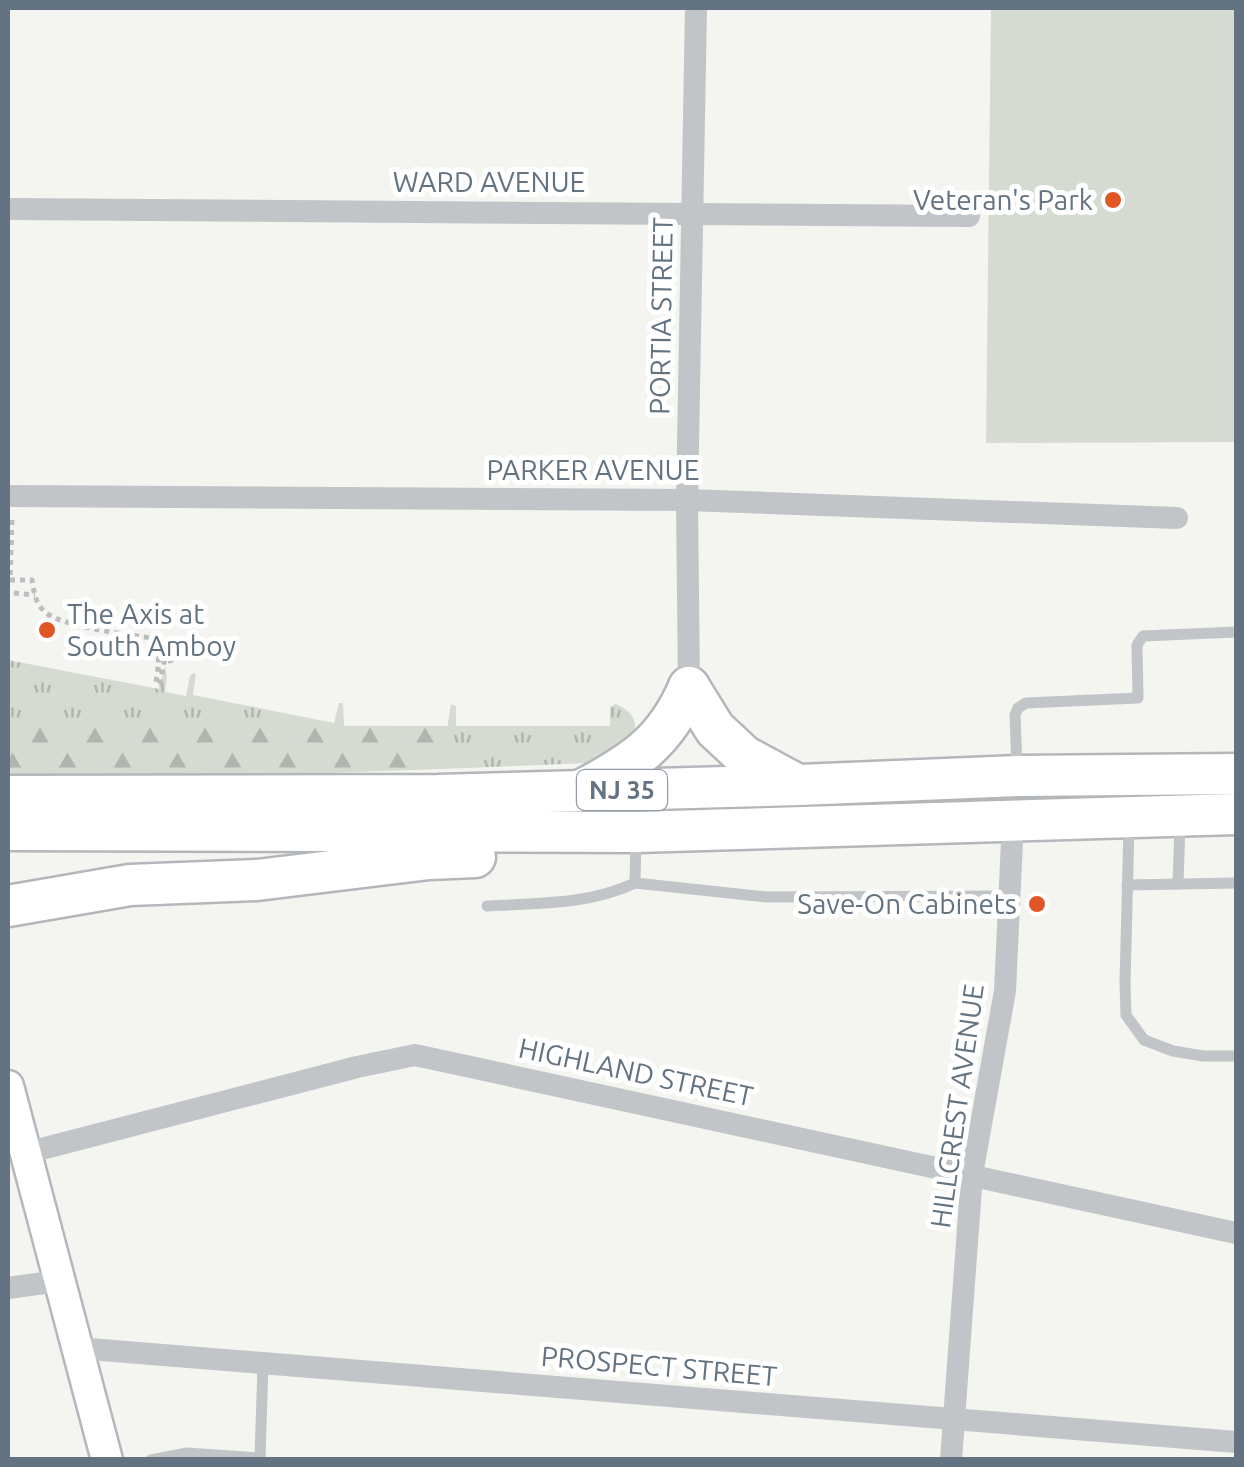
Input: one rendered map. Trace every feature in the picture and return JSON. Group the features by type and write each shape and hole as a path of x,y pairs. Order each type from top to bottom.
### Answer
{"highway":[{"path":"690,687 716,729 744,756 800,786"},
{"path":"581,791 625,768 653,743 677,714 690,687"},
{"name":"NJ 35","path":"8,796 438,796 1018,776 1236,774"},
{"name":"NJ 35","path":"8,830 636,832 1236,814"},
{"path":"8,906 130,885 257,880 428,859 541,854 636,832"}],"street":[{"name":"PORTIA STREET","path":"690,687 687,500 696,8"},
{"name":"WARD AVENUE","path":"8,210 969,216"},
{"name":"PARKER AVENUE","path":"8,496 687,500 1178,518"},
{"name":"HILLCREST AVENUE","path":"951,1460 972,1174 1005,991 1013,820"},
{"name":"HIGHLAND STREET","path":"26,1154 357,1067 414,1056 1236,1233"},
{"path":"8,1086 107,1460"},
{"path":"8,1288 59,1281"},
{"name":"PROSPECT STREET","path":"77,1348 1236,1442"}],"lane":[{"path":"1018,776 1018,708 1026,703 1138,698 1136,645 1143,636 1236,632"},
{"path":"1178,884 1180,816"},
{"path":"1129,817 1126,1015 1144,1040 1174,1051 1236,1056"},
{"path":"635,883 636,832"},
{"path":"488,906 579,901 635,883 767,896 1009,896"},
{"path":"1127,885 1236,883"},
{"path":"151,1460 186,1453 260,1458 264,1365"}],"path":[{"path":"12,520 10,580 32,580 44,613 62,622 162,641"},
{"path":"14,593 35,595"},
{"path":"162,641 171,664"},
{"path":"162,641 156,683 160,684 166,649"}],"green space":[{"name":"Veteran's Park","path":"991,8 1236,8 1236,442 986,443"},
{"path":"8,660 159,689 165,666 165,692 186,696 193,673 193,695 334,723 339,703 343,703 344,726 8,725"},
{"path":"451,704 456,706 456,726 610,726 610,707 616,704 632,717 635,730 634,736 591,763 441,769"},
{"path":"8,725 449,726 441,769 184,778 19,778 8,774"}],"place":[{"name":"Veteran's Park","path":"1113,200"},
{"name":"The Axis at South Amboy","path":"47,630"},
{"name":"Save-On Cabinets","path":"1037,904"}]}
